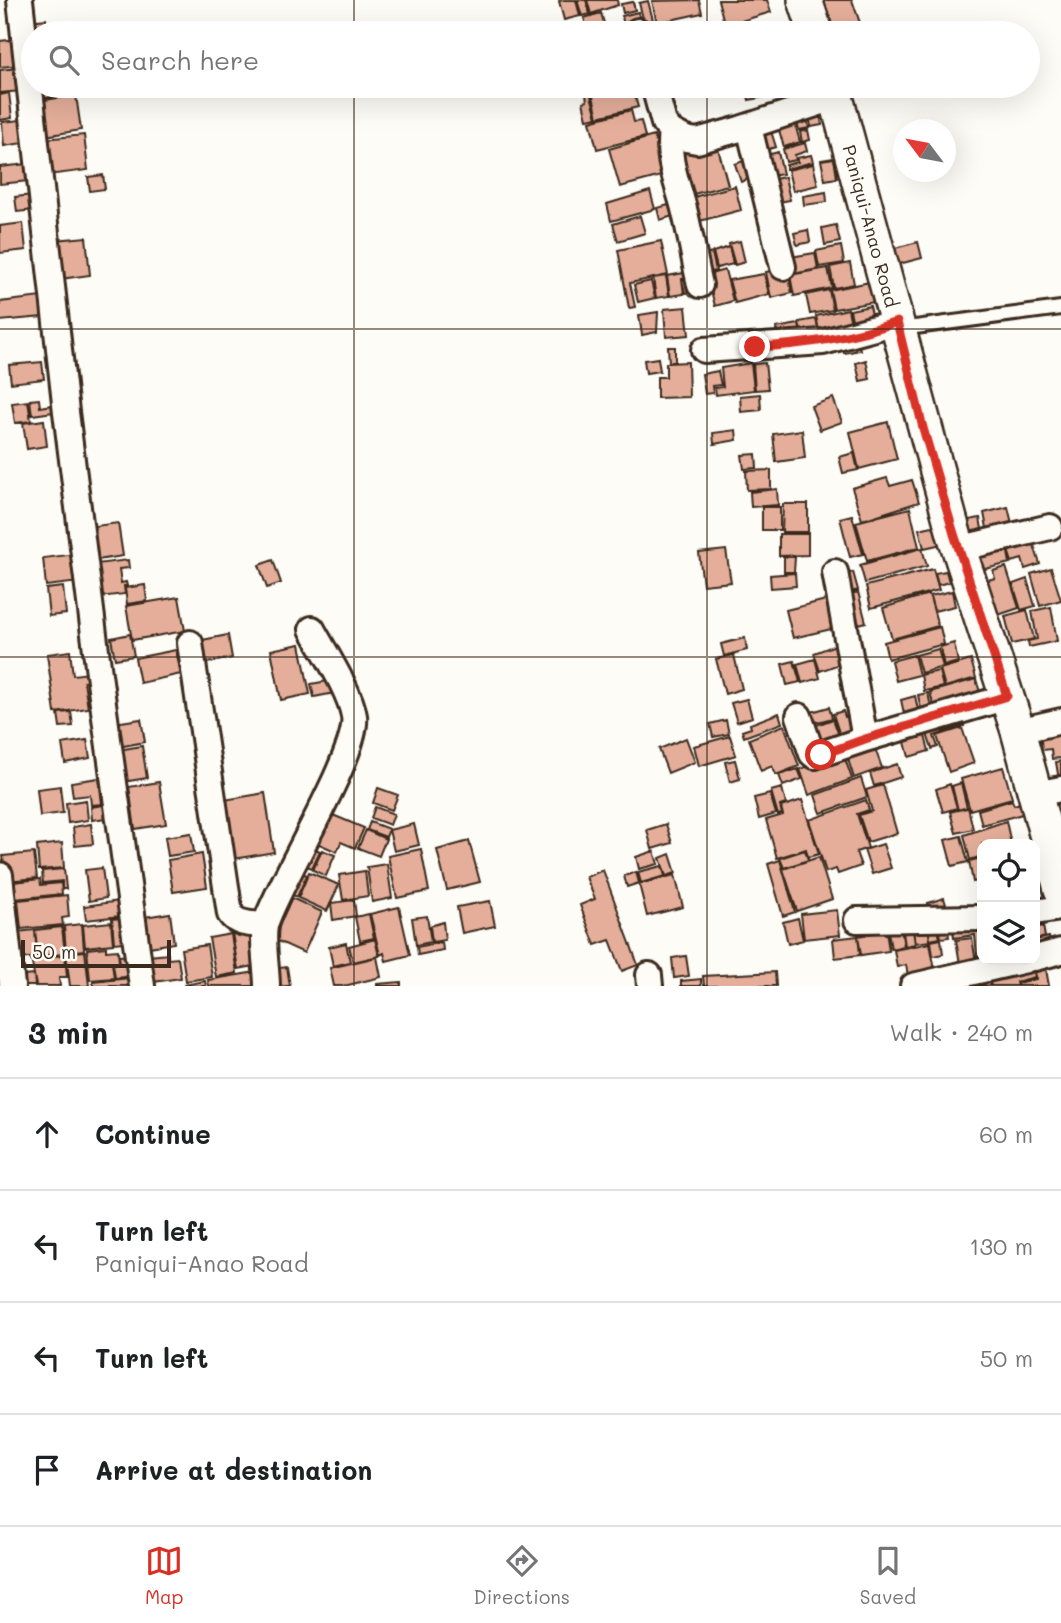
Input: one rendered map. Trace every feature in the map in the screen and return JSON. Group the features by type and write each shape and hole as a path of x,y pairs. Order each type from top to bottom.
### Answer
{"main road":[{"path":"805,0 812,21"},
{"name":"Paniqui-Anao Road","path":"837,98 923,428 958,548 1018,731 1048,792 1061,889"}],"street":[{"path":"20,0 22,21"},
{"path":"31,98 66,412 142,986"},
{"path":"657,98 664,123 671,131 696,141 749,127 818,98"},
{"path":"749,127 783,267"},
{"path":"671,131 671,169 683,205 700,285"},
{"path":"704,350 823,342 898,326"},
{"path":"958,548 1050,527"},
{"path":"835,572 865,739"},
{"path":"267,986 265,925 341,766 355,725 349,701 312,629"},
{"path":"190,643 230,914 233,919 241,922 265,925"},
{"path":"799,716 812,754 816,756 1007,696"},
{"path":"1018,731 1061,722"},
{"path":"0,875 12,986"},
{"path":"1040,911 1061,908"},
{"path":"857,920 977,918"},
{"path":"1040,957 1061,951"},
{"path":"913,986 1005,965"}],"lane":[{"path":"898,326 1061,308"}],"building":[{"path":"576,0 580,16 564,20 559,1"},
{"path":"577,0 586,0 590,14 582,16"},
{"path":"587,0 617,0 618,5 591,14"},
{"path":"699,0 702,13 657,21 652,1"},
{"path":"718,0 767,0 771,12 741,21 724,21"},
{"path":"820,0 852,0 859,21 828,21"},
{"path":"648,1 653,20 644,21 639,3"},
{"path":"633,2 635,10 623,13 621,4"},
{"path":"638,12 640,21 623,21 622,16"},
{"path":"601,13 603,21 585,21 584,18"},
{"path":"17,39 20,65 0,67 0,41"},
{"path":"18,68 21,91 0,93 0,70"},
{"path":"9,93 12,118 0,120 0,95"},
{"path":"76,98 81,130 45,136 39,101"},
{"path":"587,98 592,98 597,117 587,119 583,102 587,101"},
{"path":"593,98 635,98 638,107 598,117"},
{"path":"631,110 634,122 641,121 645,137 597,149 590,121"},
{"path":"820,114 822,125 811,127 809,116"},
{"path":"806,116 809,128 799,130 796,118"},
{"path":"21,120 23,143 4,146 2,122"},
{"path":"795,124 800,142 784,147 779,130"},
{"path":"770,128 776,147 761,151 756,132"},
{"path":"808,130 810,140 802,142 800,132"},
{"path":"84,135 88,170 48,175 44,139"},
{"path":"654,136 665,175 620,187 609,149"},
{"path":"716,141 728,185 686,196 674,153"},
{"path":"805,143 807,151 795,155 796,160 786,162 783,149"},
{"path":"778,152 783,174 771,176 767,155"},
{"path":"811,155 813,162 786,169 786,165 798,162 797,158"},
{"path":"834,158 837,178 825,180 821,160"},
{"path":"743,161 750,178 741,182 735,164"},
{"path":"27,164 28,181 0,184 0,167"},
{"path":"813,164 818,185 793,191 788,170"},
{"path":"103,175 105,189 90,191 88,177"},
{"path":"785,177 790,200 773,203 769,180"},
{"path":"735,186 741,210 696,222 690,198"},
{"path":"650,191 655,209 611,221 607,204"},
{"path":"826,192 827,202 804,205 803,196"},
{"path":"33,195 34,210 17,212 15,197"},
{"path":"673,204 676,215 660,220 657,208"},
{"path":"640,216 645,233 618,241 613,224"},
{"path":"23,223 26,250 0,253 0,226"},
{"path":"836,225 840,242 825,245 822,228"},
{"path":"808,230 810,242 797,245 794,233"},
{"path":"86,237 90,275 60,279 56,240"},
{"path":"661,241 668,275 630,283 635,307 629,308 618,250"},
{"path":"740,241 745,262 735,265 729,244"},
{"path":"918,242 922,258 899,264 895,248"},
{"path":"841,246 844,263 819,267 816,251"},
{"path":"729,247 733,264 717,268 713,252"},
{"path":"712,253 716,271 706,273 702,256"},
{"path":"815,253 818,269 793,274 790,257"},
{"path":"850,263 854,284 834,288 830,267"},
{"path":"787,267 792,293 771,298 766,272"},
{"path":"828,268 832,288 794,296 790,275"},
{"path":"725,270 733,301 715,306 707,275"},
{"path":"684,273 684,294 670,296 667,276"},
{"path":"764,274 769,294 735,303 729,280"},
{"path":"666,276 669,296 656,298 653,278"},
{"path":"689,279 691,292 685,293 682,280"},
{"path":"651,281 655,298 638,302 634,285"},
{"path":"870,282 874,302 834,309 830,290"},
{"path":"829,290 833,310 810,314 806,295"},
{"path":"41,297 43,317 0,321 0,302"},
{"path":"870,306 875,329 855,333 850,310"},
{"path":"686,307 689,335 666,337 664,309"},
{"path":"848,309 853,334 821,340 816,316"},
{"path":"658,312 657,332 642,335 639,315"},
{"path":"816,319 820,338 803,342 799,322"},
{"path":"799,324 802,340 779,344 776,328"},
{"path":"857,337 860,350 844,353 841,340"},
{"path":"668,347 675,347 675,362 669,362"},
{"path":"658,358 660,371 646,373 644,360"},
{"path":"866,360 870,379 860,381 856,363"},
{"path":"42,362 44,379 11,383 9,365"},
{"path":"688,362 689,397 657,398 657,377 666,377 666,363"},
{"path":"751,363 754,390 716,395 715,388 723,387 721,368"},
{"path":"765,363 768,389 755,390 753,364"},
{"path":"718,371 721,385 712,386 713,393 705,394 702,374"},
{"path":"760,394 761,410 741,412 740,396"},
{"path":"833,398 842,422 820,430 811,406"},
{"path":"39,399 40,407 53,405 54,412 32,415 30,400"},
{"path":"28,401 31,421 15,423 12,403"},
{"path":"44,420 47,446 27,449 23,423"},
{"path":"888,422 897,459 859,469 850,432"},
{"path":"736,430 737,440 714,444 713,433"},
{"path":"802,430 805,458 776,462 773,434"},
{"path":"854,453 858,470 843,473 839,457"},
{"path":"756,454 757,468 744,469 742,455"},
{"path":"771,470 771,489 747,490 746,471"},
{"path":"887,478 890,486 912,480 919,502 862,520 852,488"},
{"path":"777,489 778,505 751,507 750,492"},
{"path":"783,504 808,504 808,532 782,532"},
{"path":"762,507 780,507 780,530 762,530"},
{"path":"1008,507 1014,532 989,538 984,513"},
{"path":"910,508 919,547 867,561 856,522"},
{"path":"852,515 863,554 850,557 840,518"},
{"path":"980,518 984,540 968,543 964,521"},
{"path":"118,523 123,556 91,561 87,527"},
{"path":"937,525 942,544 924,548 919,529"},
{"path":"779,534 808,534 808,555 779,556"},
{"path":"1032,539 1040,564 1025,569 1022,559 1012,562 1007,547"},
{"path":"1007,547 1010,563 981,570 978,553"},
{"path":"922,548 927,566 865,583 860,565"},
{"path":"726,550 731,582 703,585 699,553"},
{"path":"76,554 80,582 46,586 43,558"},
{"path":"784,557 795,557 794,572 784,572"},
{"path":"128,560 129,568 119,569 121,583 126,582 127,586 124,586 125,594 92,598 88,565"},
{"path":"273,560 281,583 267,588 259,565"},
{"path":"1006,567 1019,608 992,617 981,582 995,578 993,571"},
{"path":"1051,568 1061,600 1040,606 1031,574"},
{"path":"933,569 939,590 871,608 866,586"},
{"path":"946,571 949,582 938,585 935,573"},
{"path":"853,572 858,590 844,594 839,576"},
{"path":"795,573 796,586 771,588 770,575"},
{"path":"1027,579 1035,606 1021,610 1013,584"},
{"path":"145,585 147,601 127,604 125,588"},
{"path":"63,587 66,614 49,616 46,589"},
{"path":"952,591 955,606 934,611 930,596"},
{"path":"858,592 866,622 849,627 841,597"},
{"path":"929,594 938,626 892,639 883,608"},
{"path":"179,597 185,631 132,640 126,606"},
{"path":"834,598 840,627 793,638 786,610"},
{"path":"1051,607 1057,641 1029,647 1028,641 1037,639 1032,611"},
{"path":"1027,610 1034,639 1012,644 1005,616"},
{"path":"940,627 944,644 888,659 884,642"},
{"path":"130,634 134,656 115,659 111,638"},
{"path":"228,635 232,658 197,665 192,642"},
{"path":"745,638 747,650 724,656 721,644"},
{"path":"954,643 958,662 944,666 940,647"},
{"path":"300,644 310,694 281,700 271,650"},
{"path":"838,644 845,662 820,671 814,653"},
{"path":"938,649 943,667 921,673 916,655"},
{"path":"176,650 181,674 140,683 135,658"},
{"path":"70,651 73,675 89,673 90,681 84,682 88,708 55,713 47,654"},
{"path":"734,655 742,689 725,694 716,659"},
{"path":"914,655 919,675 896,681 891,661"},
{"path":"815,659 820,678 802,683 797,664"},
{"path":"971,660 976,678 945,687 940,669"},
{"path":"794,661 800,682 787,685 782,664"},
{"path":"939,671 943,687 924,691 921,675"},
{"path":"976,679 982,699 935,712 930,692"},
{"path":"333,680 335,693 314,697 311,684"},
{"path":"928,693 932,712 922,714 918,695"},
{"path":"915,696 919,714 905,718 901,700"},
{"path":"747,699 752,717 737,722 731,703"},
{"path":"829,707 832,718 811,724 808,713"},
{"path":"843,711 845,717 854,714 861,735 842,742 833,714"},
{"path":"71,712 73,726 60,727 58,713"},
{"path":"779,713 782,723 744,737 742,731 751,728 750,724"},
{"path":"960,715 964,726 944,732 941,721"},
{"path":"141,719 145,742 118,747 114,723"},
{"path":"833,719 841,741 820,750 811,727"},
{"path":"726,720 729,734 713,737 710,724"},
{"path":"784,725 799,766 776,775 772,766 761,771 749,739"},
{"path":"940,726 943,733 934,736 938,747 932,749 926,731"},
{"path":"962,728 974,763 949,772 937,736"},
{"path":"1061,728 1061,758 1052,759 1051,749 1042,750 1040,731"},
{"path":"730,736 736,755 699,766 694,746"},
{"path":"925,736 929,751 909,757 905,742"},
{"path":"686,738 695,762 668,773 659,749"},
{"path":"87,740 90,758 65,763 62,744"},
{"path":"873,743 882,768 854,778 846,753"},
{"path":"142,746 147,778 123,782 118,750"},
{"path":"843,753 852,779 809,795 800,769"},
{"path":"735,760 740,779 730,782 725,762"},
{"path":"1061,761 1061,786 1060,786 1056,762"},
{"path":"897,764 901,777 874,786 870,773"},
{"path":"1003,767 1012,798 970,810 961,779"},
{"path":"798,769 802,779 783,786 779,775"},
{"path":"99,778 102,804 91,805 90,795 73,797 71,782"},
{"path":"861,778 867,797 821,813 815,795"},
{"path":"159,782 166,824 135,829 129,787"},
{"path":"961,783 967,808 958,810 952,786"},
{"path":"950,784 957,808 943,812 936,789"},
{"path":"883,785 897,833 868,842 859,815 872,811 866,790"},
{"path":"60,786 63,813 40,816 37,789"},
{"path":"378,788 398,795 392,810 373,803"},
{"path":"782,788 786,804 780,806 782,814 778,815 771,791"},
{"path":"265,793 274,852 234,859 224,800"},
{"path":"770,794 776,814 759,819 754,798"},
{"path":"86,800 88,820 68,823 66,803"},
{"path":"802,800 819,854 808,857 806,849 777,858 766,820 783,815 781,807"},
{"path":"866,800 869,810 857,814 868,848 856,852 861,866 838,874 836,869 826,872 809,820"},
{"path":"1012,800 1014,805 1023,802 1026,813 982,825 978,810"},
{"path":"104,805 106,818 92,820 91,807"},
{"path":"375,807 394,814 390,825 371,818"},
{"path":"968,807 973,829 956,833 950,812"},
{"path":"328,813 364,828 355,848 341,842 337,852 315,842"},
{"path":"1006,821 1010,839 977,839 977,858 970,860 964,835"},
{"path":"370,822 389,829 386,837 367,830"},
{"path":"91,824 93,844 75,846 73,827"},
{"path":"414,824 419,845 394,851 389,830"},
{"path":"666,824 672,843 652,849 647,830"},
{"path":"366,830 386,839 379,856 358,848"},
{"path":"191,833 194,852 168,856 165,837"},
{"path":"961,836 968,862 952,866 945,840"},
{"path":"469,841 480,882 447,890 437,850"},
{"path":"62,843 64,868 39,870 37,846"},
{"path":"883,844 891,868 872,874 864,850"},
{"path":"311,847 320,851 312,868 304,865"},
{"path":"421,849 429,891 397,898 388,856"},
{"path":"322,850 335,855 326,876 313,870"},
{"path":"805,850 808,860 784,868 780,858"},
{"path":"654,851 658,864 639,869 636,857"},
{"path":"34,853 37,878 6,881 3,856"},
{"path":"202,854 207,887 173,892 168,860"},
{"path":"670,854 676,873 666,876 660,858"},
{"path":"819,857 832,899 797,911 783,869"},
{"path":"1044,858 1048,873 1040,875 1040,859"},
{"path":"977,859 977,881 973,882 969,861"},
{"path":"780,860 795,912 783,916 768,864"},
{"path":"387,864 392,898 372,902 367,867"},
{"path":"662,866 665,876 641,883 638,872"},
{"path":"102,868 106,898 89,901 85,870"},
{"path":"64,869 66,889 62,889 62,881 43,883 42,871"},
{"path":"295,870 307,875 297,897 285,892"},
{"path":"603,870 638,965 622,971 610,940 595,945 580,905 595,899 586,877"},
{"path":"365,871 368,896 343,900 339,875"},
{"path":"309,872 339,885 327,911 298,898"},
{"path":"636,872 639,883 627,887 624,876"},
{"path":"675,875 683,907 647,916 639,884"},
{"path":"40,879 41,885 61,883 62,894 16,899 17,904 7,906 5,883"},
{"path":"67,895 69,917 62,918 63,925 21,929 18,900"},
{"path":"285,895 322,912 304,953 267,936"},
{"path":"944,898 948,911 932,916 928,903"},
{"path":"127,900 129,915 86,920 84,906"},
{"path":"354,900 356,916 333,920 331,903"},
{"path":"490,901 495,926 462,933 457,907"},
{"path":"399,907 410,955 386,961 384,953 380,955 370,914"},
{"path":"837,910 840,935 804,939 801,914"},
{"path":"170,913 174,943 143,948 138,918"},
{"path":"369,914 374,938 360,941 355,917"},
{"path":"427,916 431,942 416,945 412,918"},
{"path":"130,917 133,941 114,943 112,919"},
{"path":"798,918 803,940 788,944 783,922"},
{"path":"111,922 113,944 85,947 83,925"},
{"path":"443,922 445,940 432,942 430,926"},
{"path":"82,924 84,950 66,952 64,926"},
{"path":"947,924 949,937 941,938 939,926"},
{"path":"937,925 940,938 930,940 928,927"},
{"path":"928,926 930,941 916,943 913,929"},
{"path":"977,926 977,954 975,935 954,938 953,929"},
{"path":"1043,926 1045,937 1040,938 1040,927"},
{"path":"62,927 65,954 38,956 35,930"},
{"path":"259,929 265,964 238,969 232,933"},
{"path":"35,930 37,957 11,960 8,933"},
{"path":"901,930 904,946 891,949 888,932"},
{"path":"913,930 915,944 905,946 903,932"},
{"path":"886,931 889,951 861,955 858,936"},
{"path":"231,934 237,973 216,977 209,938"},
{"path":"858,936 860,955 835,958 833,939"},
{"path":"1049,937 1051,948 1040,950 1040,939"},
{"path":"972,938 977,968 961,970 956,940"},
{"path":"375,939 379,956 353,962 349,946"},
{"path":"941,939 943,954 933,956 931,941"},
{"path":"442,942 443,950 418,955 417,947"},
{"path":"346,943 350,962 333,966 329,947"},
{"path":"930,943 936,976 909,981 906,965 897,967 894,950"},
{"path":"207,945 212,977 186,981 181,949"},
{"path":"106,947 106,951 118,950 119,963 112,963 114,978 90,980 87,949"},
{"path":"85,951 89,986 70,986 66,953"},
{"path":"168,954 168,959 178,958 181,978 153,982 149,956"},
{"path":"65,955 67,977 59,977 60,986 36,986 31,958"},
{"path":"133,955 135,976 115,978 113,964 120,963 119,956"},
{"path":"686,956 689,976 674,978 672,958"},
{"path":"377,957 381,977 334,986 330,968"},
{"path":"287,967 290,986 274,986 271,969"},
{"path":"1033,968 1035,977 1016,982 1017,986 991,986 987,972"},
{"path":"1046,969 1049,986 1018,986 1017,983 1036,979 1035,971"},
{"path":"256,972 258,986 209,986 208,980"},
{"path":"775,972 776,986 704,986 703,976"},
{"path":"34,975 35,986 13,986 13,977"},
{"path":"988,975 990,986 935,986"},
{"path":"130,978 131,986 93,986 93,982"},
{"path":"701,979 701,986 681,986 681,981"},
{"path":"205,981 206,986 184,986 184,985"},
{"path":"401,982 401,986 377,986 377,984"}],"route":[{"path":"755,347 823,342 897,322 923,428 954,534 1007,696 821,755"}]}
